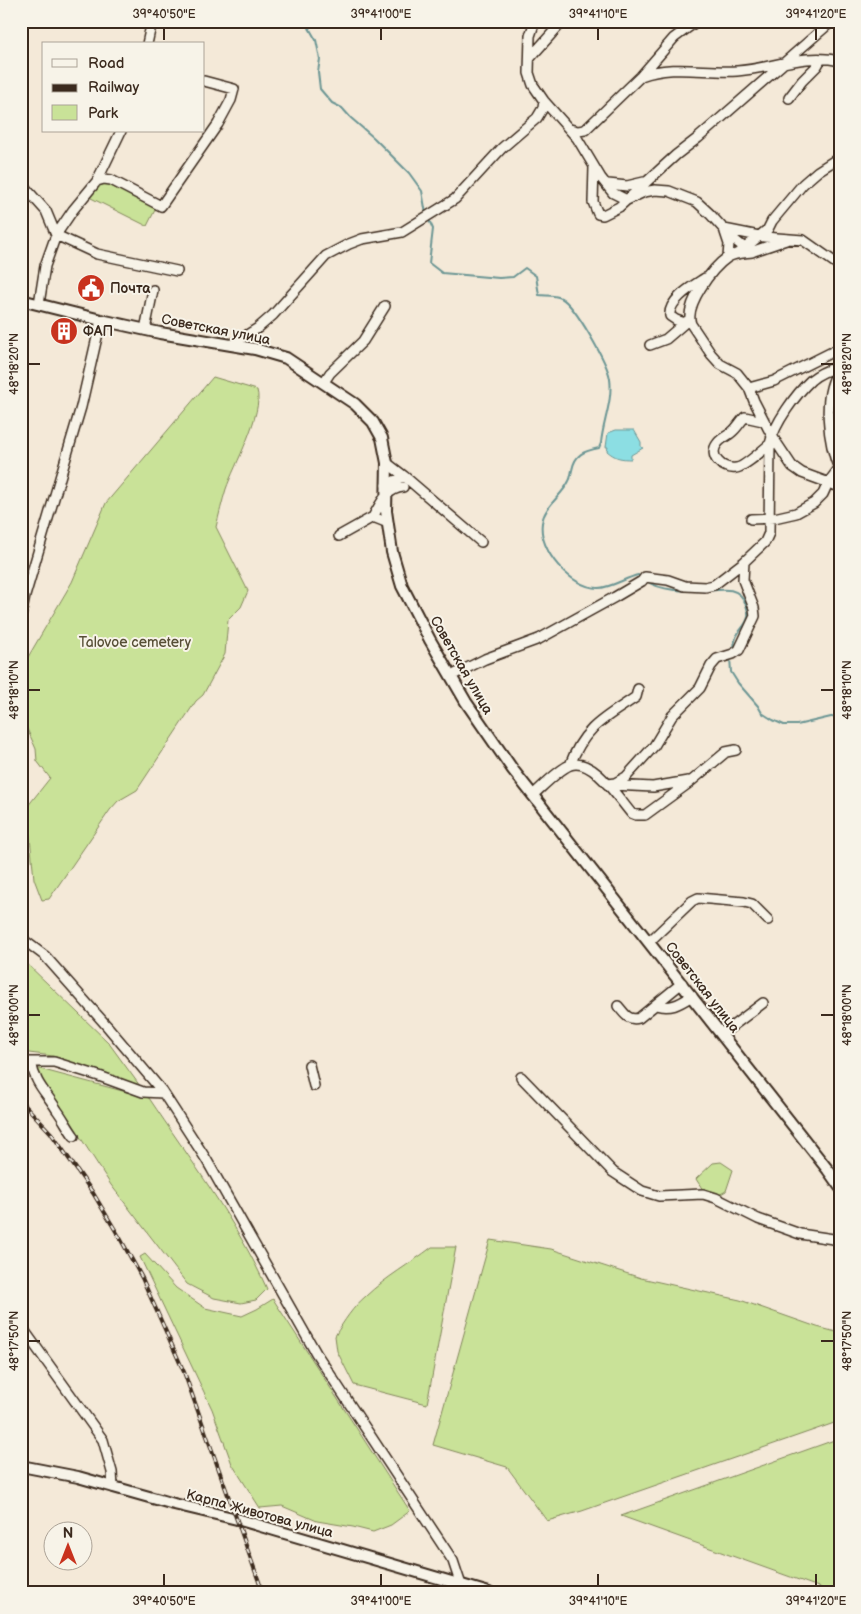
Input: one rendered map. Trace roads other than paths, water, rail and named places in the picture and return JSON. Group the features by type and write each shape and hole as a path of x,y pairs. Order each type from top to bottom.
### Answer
{"main road":[{"name":"Советская улица","path":"21,300 145,330 255,349 286,358 355,404 373,422 382,438 387,463 388,523 392,552 402,586 450,676 513,770 650,942 840,1187"},
{"name":"Карпа Животова улица","path":"21,1466 78,1477 174,1504 237,1519 460,1589 489,1593"}],"street":[{"path":"147,42 152,21"},
{"path":"535,21 530,36 529,73 533,85 544,101 570,129 587,153 601,178 613,192 627,200"},
{"path":"530,58 563,21"},
{"path":"570,129 585,130 641,76 674,38 698,21"},
{"path":"594,167 593,202 598,214 603,216 627,200 645,182 832,21"},
{"path":"641,76 667,70 738,71 802,59 821,58 840,61"},
{"path":"789,98 817,66 821,58"},
{"path":"96,181 111,180 161,206 218,124 231,100 234,89 205,81"},
{"path":"231,345 258,328 273,315 326,256 362,239 402,232 455,199 502,148 537,118 543,108 544,101"},
{"path":"537,118 556,115"},
{"path":"39,304 45,266 56,235 96,181 120,132"},
{"path":"687,321 676,320 670,316 673,303 709,275 728,257 761,236 803,184 818,171 840,158"},
{"path":"608,184 627,186 645,182"},
{"path":"21,183 46,211 56,235 97,254 177,271"},
{"path":"627,200 644,192 655,190 669,191 697,202 724,229 740,251"},
{"path":"724,229 761,236 803,240 840,266"},
{"path":"724,229 729,244 728,257"},
{"path":"740,251 754,251 789,239"},
{"path":"650,345 666,339 687,321 699,289 709,275"},
{"path":"145,330 154,290"},
{"path":"324,382 334,369 363,341 385,306"},
{"path":"21,616 25,596 81,407 100,320"},
{"path":"687,321 701,342 720,364 737,373 749,388 771,440 792,466 802,473 840,487"},
{"path":"749,388 774,381 840,348"},
{"path":"763,421 745,417 739,422 733,432 716,445 714,454 717,462 726,467 736,468 744,465 771,440 791,404 811,380 822,373 840,367"},
{"path":"751,519 770,518 796,513 814,503 839,469 828,422 832,384 840,367"},
{"path":"450,676 486,659 539,639 644,579 668,580 685,586 705,587 714,585 744,562 765,542 770,533 771,440"},
{"path":"387,463 481,542"},
{"path":"338,536 373,517 386,489 404,476"},
{"path":"386,489 392,490 403,487"},
{"path":"373,517 388,523"},
{"path":"607,784 615,783 636,767 654,746 672,716 700,688 711,666 717,659 739,650 743,644 755,616 754,608 743,580 744,562"},
{"path":"570,766 579,745 590,729 636,697 638,689"},
{"path":"533,795 570,766 581,764 592,769 631,813 636,816 645,815 693,780 726,752 736,750"},
{"path":"607,784 653,787 693,780"},
{"path":"650,942 692,901 698,898 752,904 768,920"},
{"path":"21,938 45,956 163,1093 206,1159 316,1353 453,1562 460,1589"},
{"path":"618,1006 627,1017 639,1018 682,983"},
{"path":"655,1005 675,1007 692,996"},
{"path":"722,1034 763,1003"},
{"path":"21,1060 54,1062 143,1092 163,1093"},
{"path":"31,1062 36,1080 42,1091 57,1109 74,1136"},
{"path":"309,1065 314,1086"},
{"path":"521,1076 613,1172 642,1191 659,1196 702,1194 716,1198 758,1219 800,1234 840,1240"},
{"path":"21,1326 103,1440 114,1487"}],"water":[{"path":"616,430 634,430 641,442 641,447 643,448 631,455 631,459 618,458 607,451 608,433"}],"waterway":[{"path":"305,21 316,40 320,59 318,72 320,89 332,103 342,108 409,173 422,191 426,214"},
{"path":"429,220 433,229 429,263 442,273 499,278 513,277 525,268 536,276 539,295 561,298 574,312 590,336 608,372 611,387 601,443 599,448 589,450 575,460 570,480 543,517 542,534 545,545 558,566 577,582 603,588 638,575 640,577"},
{"path":"646,581 666,589 702,591"},
{"path":"707,591 730,590 740,595 746,605 747,621 738,634 734,643 734,649 730,650 730,653"},
{"path":"730,657 731,672 738,683 762,713 773,720 784,725 797,725 831,717 840,717"}],"railway":[{"path":"21,1101 51,1133 93,1193 142,1278 184,1372 263,1593"}],"place":[{"name":"Почта","path":"91,288"},
{"name":"ФАП","path":"64,331"}],"park label":[{"name":"Talovoe cemetery","path":"135,642"}]}
